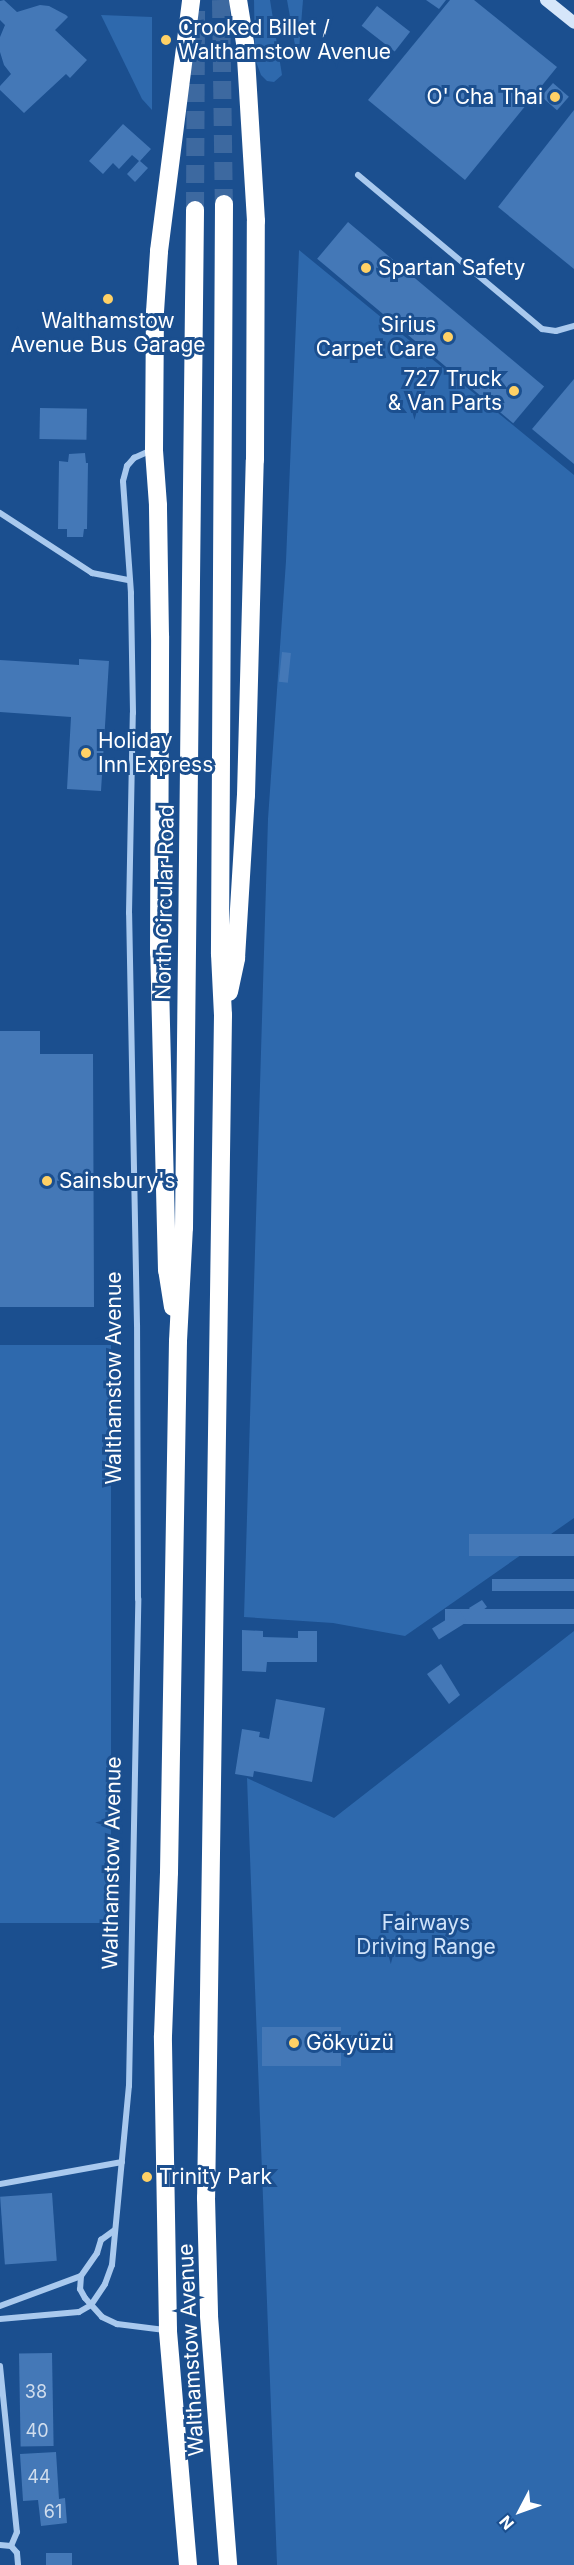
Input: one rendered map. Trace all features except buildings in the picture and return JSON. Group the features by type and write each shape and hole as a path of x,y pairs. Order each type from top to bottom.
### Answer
{"highway":[{"path":"178,1341 166,1270 159,953 160,613 158,505 154,450 155,312 159,251 191,0"},
{"path":"223,1015 236,958 251,686 256,221 245,43 238,0"},
{"path":"245,43 247,0"},
{"path":"223,1015 220,954 224,204"},
{"name":"North Circular Road","path":"178,1341 184,1228 195,210"},
{"name":"Walthamstow Avenue","path":"223,1015 206,2198 209,2316 228,2565"},
{"name":"Walthamstow Avenue","path":"178,1341 169,1872 163,2036 168,2330 188,2565"}],"main road":[{"path":"546,0 574,23"}],"street":[{"path":"358,175 542,328 556,331 574,326"},
{"path":"0,513 92,573 129,580 123,481 127,466 134,458 154,450"},
{"name":"Walthamstow Avenue","path":"91,2305 110,2274 122,2162 132,2019 138,1599 137,1325 129,913 133,713 129,580"},
{"path":"0,2184 122,2162"},
{"path":"115,2230 101,2240 97,2253 81,2276 80,2289 102,2317 117,2324 168,2330"},
{"path":"0,2306 81,2276"},
{"path":"0,2319 79,2313 91,2305"},
{"path":"0,2366 17,2532 11,2546"},
{"path":"0,2545 11,2546 17,2553 18,2565"}],"green space":[{"path":"254,0 270,0 282,75 274,82 267,81 261,75 255,59"},
{"path":"287,0 303,0 298,62"},
{"path":"101,15 152,17 152,110 142,99"},
{"path":"299,250 574,475 574,1518 405,1636 333,1623 244,1617 268,819 286,561"},
{"path":"0,1345 111,1345 111,1923 0,1923"},
{"name":"Fairways Driving Range","path":"574,1631 574,2565 277,2565 247,1778 334,1818"}],"tunnel":[{"path":"221,0 224,204"},
{"path":"195,210 196,11"}],"place":[{"name":"Crooked Billet / Walthamstow Avenue","path":"166,40"},
{"name":"O' Cha Thai","path":"555,97"},
{"name":"Spartan Safety","path":"366,268"},
{"name":"Walthamstow Avenue Bus Garage","path":"108,299"},
{"name":"Sirius Carpet Care","path":"448,337"},
{"name":"727 Truck & Van Parts","path":"514,391"},
{"name":"Holiday Inn Express","path":"86,753"},
{"name":"Sainsbury's","path":"47,1181"},
{"name":"Gökyüzü","path":"294,2043"},
{"name":"Trinity Park","path":"147,2177"}]}
